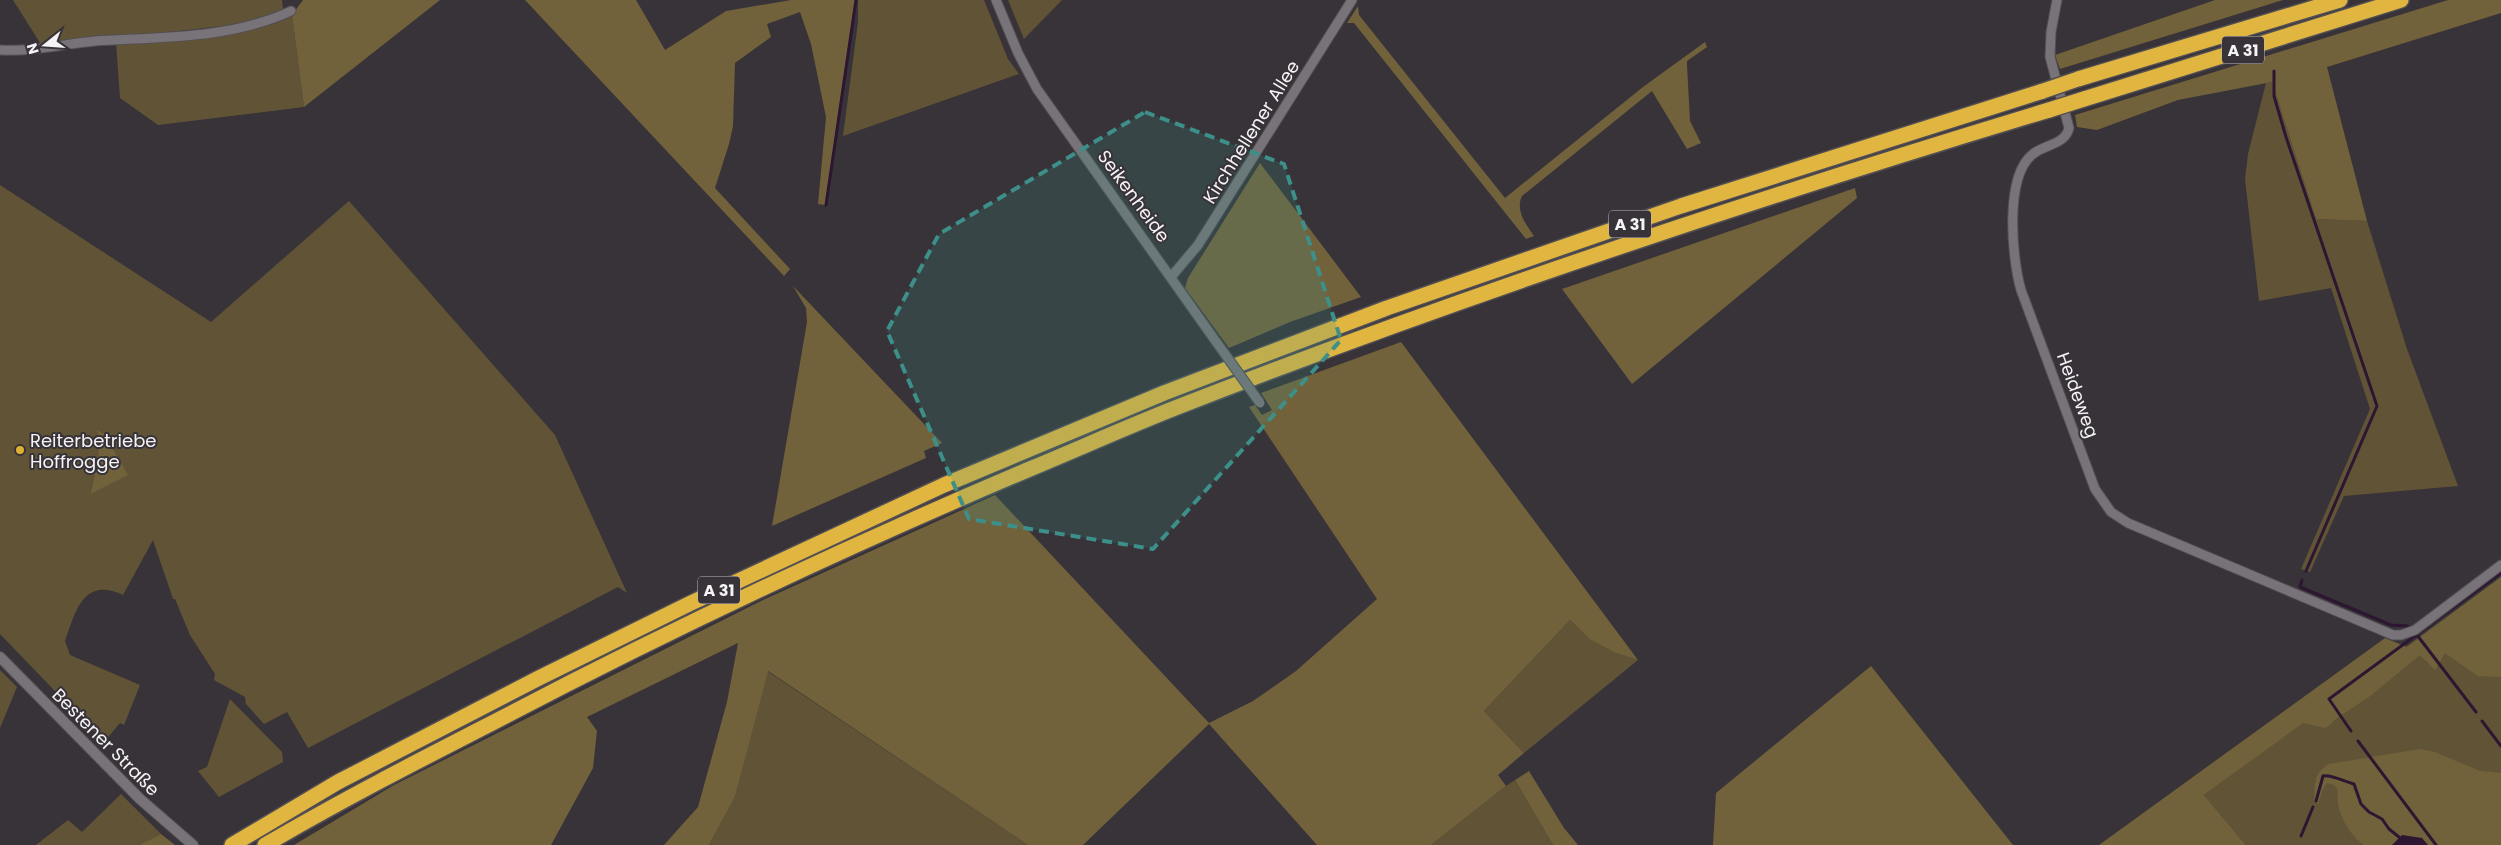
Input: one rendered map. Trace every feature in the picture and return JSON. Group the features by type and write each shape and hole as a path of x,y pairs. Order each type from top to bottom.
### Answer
{"highway":[{"name":"A 31","path":"232,845 338,782 539,678 691,603 953,481 1164,393 1387,308 1681,206 2078,79 2340,0"},
{"name":"A 31","path":"265,845 395,773 698,618 954,501 1162,413 1393,326 1669,230 2402,0"}],"street":[{"name":"Seikenheide","path":"996,0 1018,53 1037,89 1260,403"},
{"name":"Kirchhellener Allee","path":"1171,277 1198,245 1352,0"},
{"name":"Heideweg","path":"2057,0 2051,32 2050,57 2069,128 2062,140 2032,154 2024,166 2014,200 2012,246 2015,270 2021,290 2095,489 2111,512 2128,523 2385,632 2401,635 2415,630 2501,566"},
{"path":"0,50 34,50 71,44 166,37 221,30 266,22 291,11"},
{"name":"Bestener Straße","path":"0,657 124,784 168,826 193,845"}],"highlighted area":[{"path":"1145,112 1284,164 1341,340 1153,549 969,519 887,331 939,234"}],"shaded area":[{"path":"13,0 282,0 283,9 250,23 42,46"},
{"path":"303,0 440,0 304,107 292,15"},
{"path":"525,0 636,0 665,50 726,11 791,0 855,0 825,205 818,204 826,117 811,44 800,12 767,24 771,37 735,63 733,126 715,188 790,269 784,276"},
{"path":"858,0 984,0 1008,59 1019,74 843,136 858,22"},
{"path":"1008,0 1062,0 1024,39"},
{"path":"2215,0 2283,0 2060,69 2055,55"},
{"path":"2448,0 2501,0 2501,13 2327,67 2367,221 2316,219 2272,82 2178,100 2097,130 2077,127 2075,115"},
{"path":"1358,6 1359,15 1505,198 1643,87 1705,42 1707,47 1687,61 1690,121 1701,143 1687,149 1652,91 1522,196 1520,201 1521,212 1534,236 1526,239 1354,23 1347,23"},
{"path":"292,15 304,107 158,125 120,98 116,43 181,40 233,33 257,29"},
{"path":"2272,82 2316,219 2367,221 2407,349 2458,486 2344,496 2310,572 2301,569 2370,409 2331,288 2259,301 2245,179 2248,154 2266,83"},
{"path":"1260,163 1361,297 1290,322 1229,348 1185,288 1188,278"},
{"path":"0,185 211,322 349,201 555,435 627,593 618,587 308,748 287,712 264,724 246,704 245,697 214,680 215,674 190,635 175,599 173,599 153,540 123,595 109,590 98,590 90,594 77,609 65,641 70,655 140,685 124,725 120,723 104,742 0,634","holes":["97,431 127,475 90,493 98,462"]},
{"path":"1855,188 1857,198 1632,384 1562,289"},
{"path":"793,286 942,443 924,451 926,458 772,526 807,322 806,308"},
{"path":"1401,342 1638,660 1614,652 1590,639 1570,620 1484,711 1524,753 1498,775 1506,786 1431,845 1317,845 1209,724 1083,845 1028,845 768,671 735,797 709,845 664,845 698,807 727,702 738,643 587,717 597,731 593,768 551,845 294,845 394,785 763,600 995,495 1209,723 1253,701 1296,671 1377,599 1249,407 1255,405 1262,415 1272,410 1261,393"},
{"path":"97,430 104,434 128,475 90,494 98,455"},
{"path":"2501,577 2501,845 2246,845 2204,795"},
{"path":"2501,577 2501,677 2478,676 2445,653 2435,670 2420,655 2369,697 2337,718 2326,728 2303,723 2204,795 2246,845 2099,845 2385,638 2407,647"},
{"path":"1570,620 1601,644 1638,660 1524,753 1484,711"},
{"path":"1871,666 2013,845 1713,845 1716,793"},
{"path":"0,670 17,687 0,728"},
{"path":"767,671 1028,845 709,845 735,797"},
{"path":"230,699 282,752 283,762 219,797 198,771 207,767"},
{"path":"2420,749 2435,752 2480,771 2501,773 2501,845 2364,845 2353,835 2344,821 2339,805 2338,790 2334,785 2327,783 2318,804 2314,801 2317,775 2329,764"},
{"path":"1529,771 1564,828 1578,845 1553,845 1515,780"},
{"path":"1515,780 1553,845 1431,845 1506,786"},
{"path":"121,794 161,834 139,845 36,845 68,820 82,832"},
{"path":"161,834 175,845 139,845"},
{"path":"2402,835 2422,838 2428,845 2392,845"}],"waterway":[{"path":"826,205 856,0"},
{"path":"2274,71 2274,96 2286,137 2377,406 2306,571"},
{"path":"2351,731 2329,699 2501,573"},
{"path":"2302,580 2300,587 2391,625 2408,626"},
{"path":"2417,635 2476,712"},
{"path":"2482,721 2501,746"},
{"path":"2358,741 2436,845"},
{"path":"2316,801 2323,776 2334,777 2354,784 2361,804 2369,812 2382,819 2389,829 2399,837"},
{"path":"2301,836 2313,807"}],"place":[{"name":"Reiterbetriebe Hoffrogge","path":"20,450"}]}
